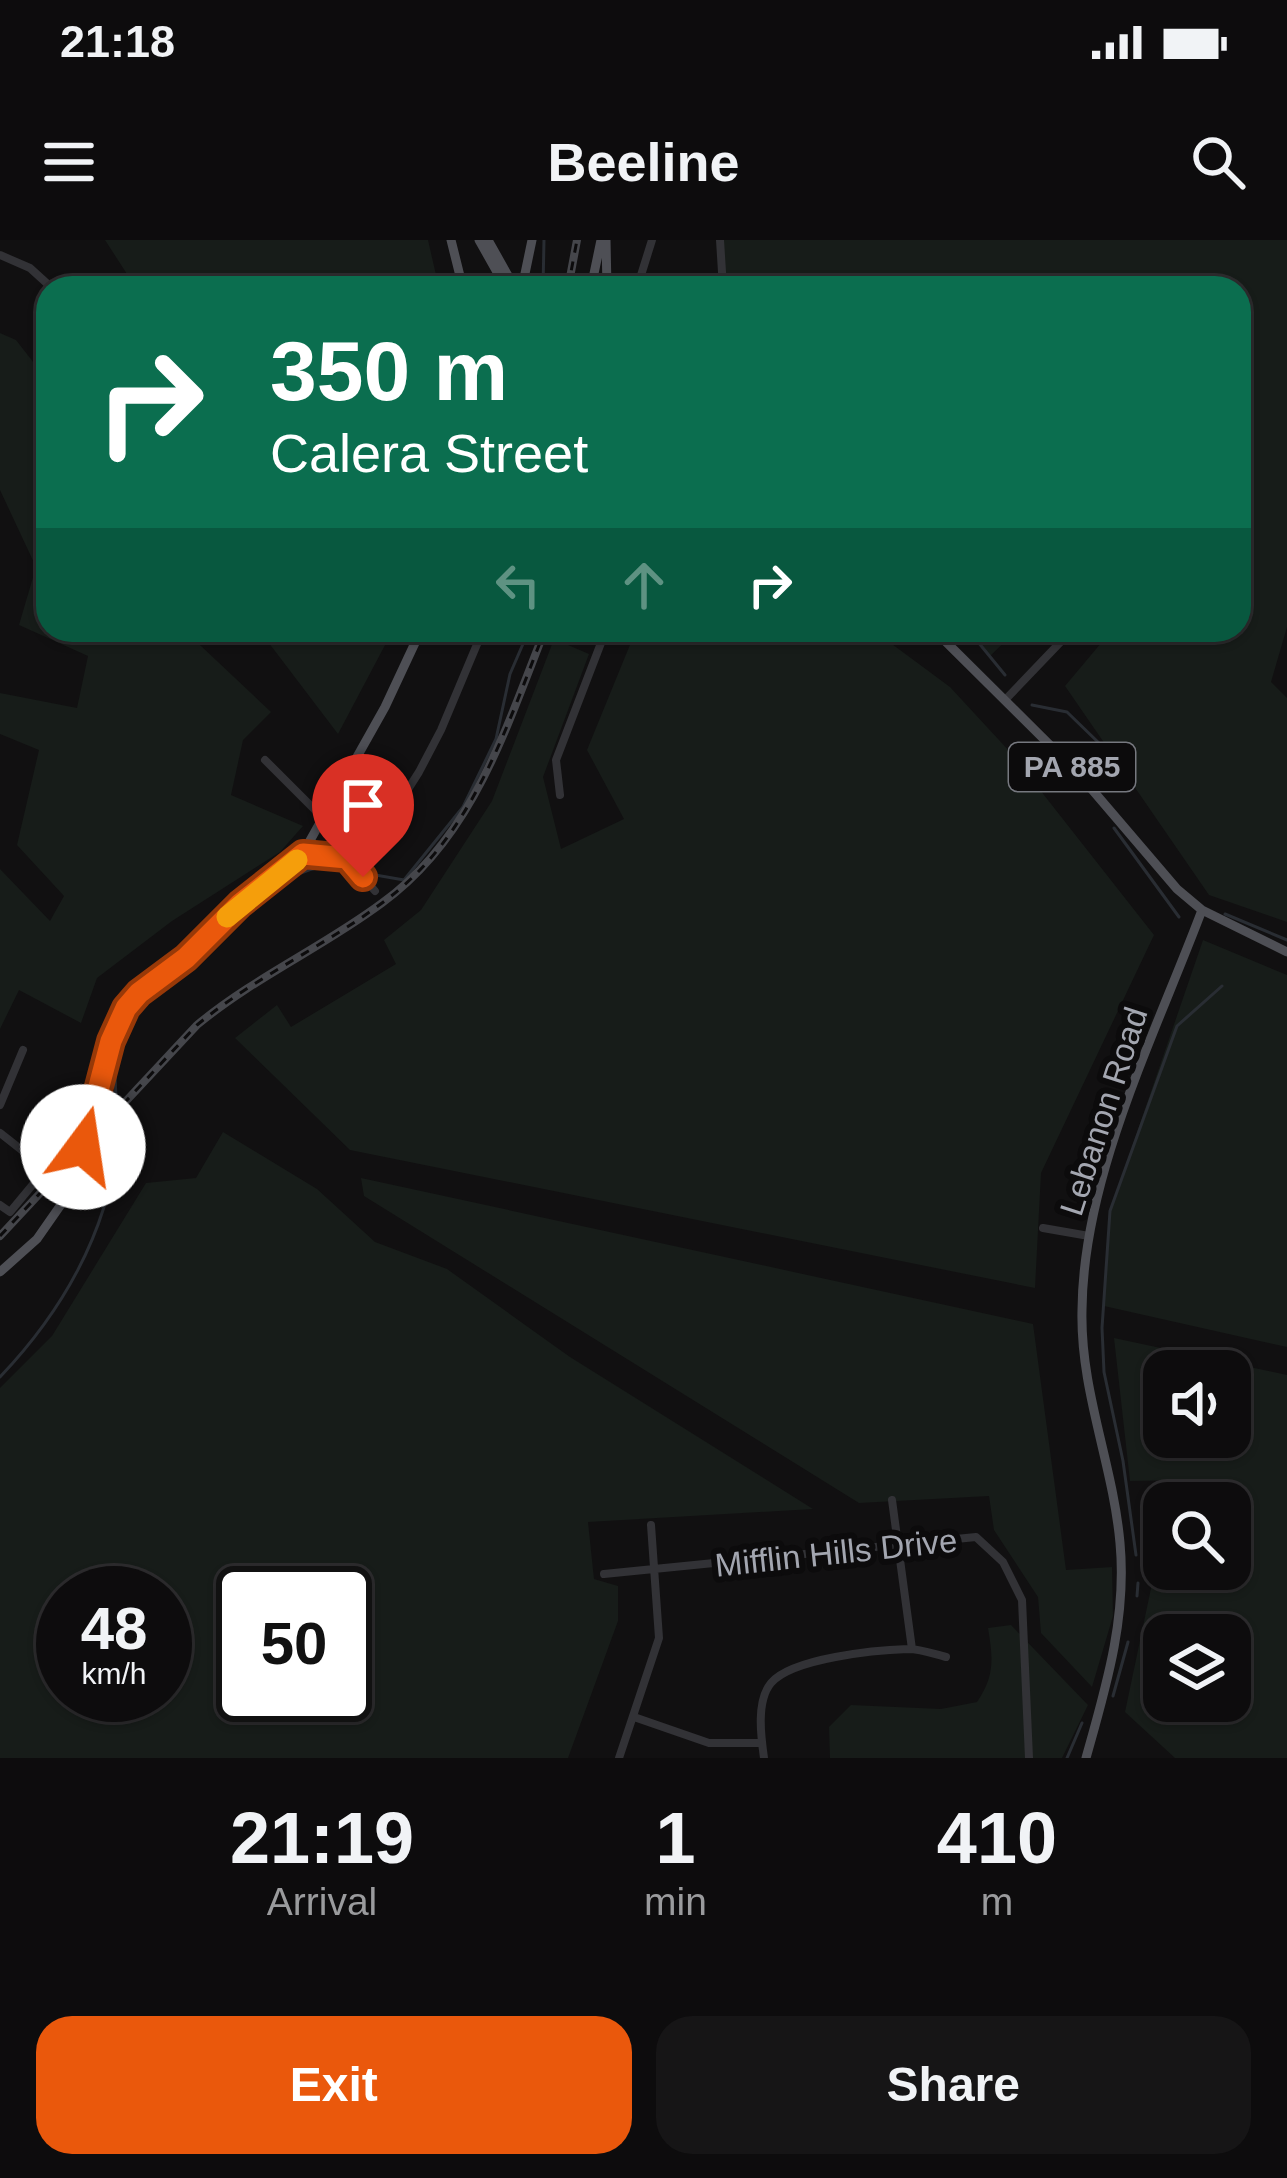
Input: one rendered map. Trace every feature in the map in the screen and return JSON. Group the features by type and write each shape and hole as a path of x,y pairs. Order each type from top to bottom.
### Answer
{"main road":[{"path":"451,240 460,276"},
{"path":"483,240 507,276"},
{"path":"483,240 492,268 501,276"},
{"path":"518,276 532,240"},
{"path":"594,276 604,240"},
{"path":"604,240 606,276"},
{"path":"0,1272 55,1218 76,1172 117,1023 126,1008 240,904 303,854 415,642"},
{"name":"PA 885","path":"947,642 1077,772 1177,889 1202,910"},
{"path":"1202,910 1287,952"},
{"name":"Lebanon Road","path":"1086,1758 1118,1632 1122,1588 1117,1522 1083,1348 1089,1236 1118,1135 1202,910"}],"street":[{"path":"642,276 652,240"},
{"path":"720,240 722,276"},
{"path":"0,255 39,276"},
{"path":"347,858 387,822 418,772 478,642"},
{"path":"560,795 556,760 601,642"},
{"path":"1006,699 1061,642"},
{"path":"265,760 321,816"},
{"path":"303,854 347,858 375,891"},
{"path":"0,1106 23,1050"},
{"path":"0,1205 10,1212 92,1112"},
{"path":"0,1133 47,1170"},
{"path":"1042,1228 1089,1236"},
{"path":"892,1500 912,1649"},
{"path":"619,1758 659,1638 651,1526"},
{"name":"Mifflin Hills Drive","path":"604,1574 976,1537 1003,1562 1022,1600 1029,1758"},
{"path":"764,1758 762,1711 769,1685 790,1669 912,1649 946,1657"},
{"path":"634,1717 710,1743 762,1743"}],"shaded area":[{"path":"105,240 428,240 436,276 128,276"},
{"path":"720,240 1287,240 1287,627 1271,682 1287,698 1287,922 1209,895 1065,686 1102,642 1251,642 1251,276 722,276"},
{"path":"0,333 16,340 36,366 36,567 0,490"},
{"path":"36,567 36,633 19,625"},
{"path":"57,642 197,642 271,712 243,740 231,795 303,826 280,852 172,921 97,978 81,1023 19,990 0,1029 0,869 50,921 64,896 17,845 39,750 0,734 0,693 77,708 88,656"},
{"path":"268,642 387,642 338,734"},
{"path":"553,642 589,654 543,777 561,849 624,819 587,750 631,642 889,642 950,687 1011,753 1154,935 1041,1173 1035,1288 350,1150 235,1038 277,1005 291,1027 396,964 384,940 421,910 492,801"},
{"path":"977,642 1005,642 990,656"},
{"path":"1203,940 1287,975 1287,1347 1104,1306 1110,1211"},
{"path":"223,1132 317,1189 375,1242 447,1269 570,1357 813,1509 588,1522 594,1579 618,1586 618,1621 568,1758 0,1758 0,1388 52,1336 146,1183 196,1178"},
{"path":"361,1178 1033,1324 1066,1570 1112,1567 1113,1616 1092,1687 1041,1633 1038,1597 994,1530 989,1496 859,1503 364,1196"},
{"path":"1114,1338 1170,1350 1143,1350 1143,1458 1251,1458 1251,1367 1287,1375 1287,1758 1175,1758 1125,1712 1143,1626 1143,1722 1251,1722 1251,1614 1146,1614 1151,1590 1251,1590 1251,1482 1130,1481"},
{"path":"1011,1625 1088,1705 1062,1758 830,1758 829,1727 851,1705 941,1709 977,1702 991,1666 988,1628"}],"waterway":[{"path":"543,276 544,240"},
{"path":"364,873 404,880 463,807 496,739 510,674 524,642"},
{"path":"978,642 1005,675"},
{"path":"1032,705 1067,712 1100,744 1128,790"},
{"path":"1114,828 1179,917"},
{"path":"0,1377 43,1326 92,1241 117,1145 116,1057 132,1017 148,998 198,961 287,880 331,866 355,870"},
{"path":"1225,914 1287,940"},
{"path":"1136,1555 1104,1372 1102,1328 1110,1211 1177,1026 1222,986"},
{"path":"1137,1596 1138,1583"},
{"path":"1113,1696 1128,1642"},
{"path":"1067,1758 1082,1723"}],"railway":[{"path":"570,276 577,240"},
{"path":"0,1236 197,1025 382,903 440,847 483,779 540,642"}],"slow traffic":[{"path":"227,917 297,860"}],"route":[{"path":"83,1147 117,1023 139,993 186,958 240,904 303,854 347,858 363,877"}]}
